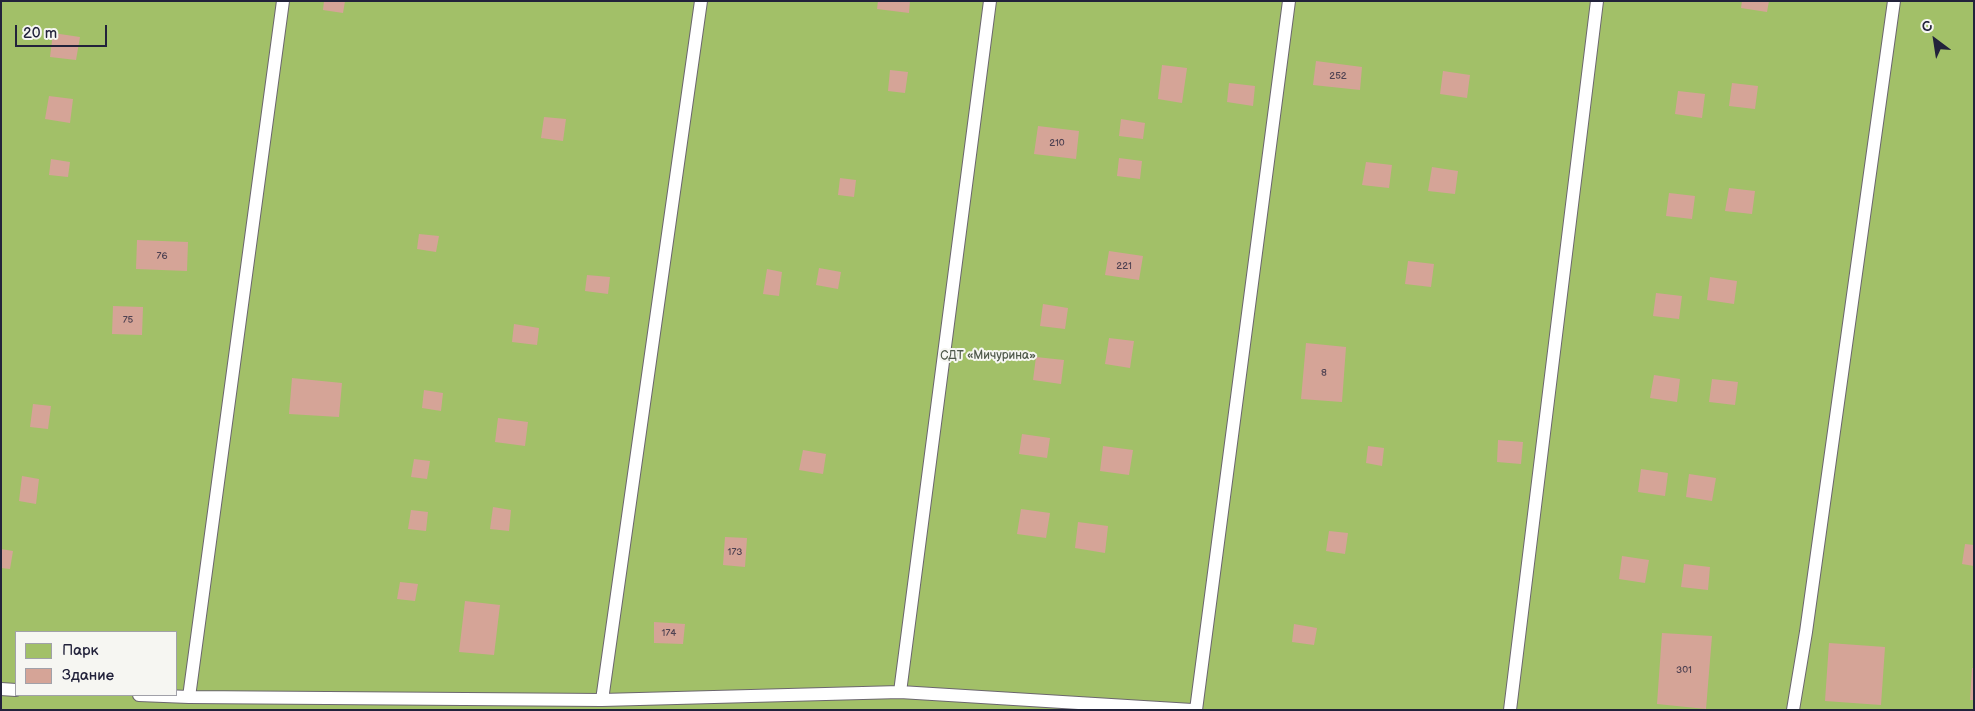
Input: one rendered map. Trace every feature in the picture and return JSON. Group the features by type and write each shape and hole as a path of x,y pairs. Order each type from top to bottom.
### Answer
{"lane":[{"path":"189,697 283,1"},
{"path":"602,700 701,1"},
{"path":"900,692 990,1"},
{"path":"1196,710 1289,1"},
{"path":"1510,710 1597,1"},
{"path":"1793,710 1806,632 1894,1"},
{"path":"1,689 15,690"},
{"path":"164,696 602,700 900,692 1192,710"}],"green space":[{"name":"СДТ «Мичурина»","path":"1,1 1974,1 1974,710 1,710"}],"building":[{"path":"324,1 345,1 343,13 323,10"},
{"path":"878,1 910,1 909,13 877,9"},
{"path":"1742,1 1769,1 1767,12 1741,8"},
{"path":"53,33 80,37 76,60 50,57"},
{"path":"1316,61 1362,67 1360,90 1313,85"},
{"path":"1162,65 1187,68 1182,103 1158,99"},
{"path":"890,70 908,72 905,93 888,91"},
{"path":"1443,71 1470,75 1467,98 1440,94"},
{"path":"1229,83 1255,86 1253,106 1227,102"},
{"path":"1732,83 1758,86 1755,109 1729,106"},
{"path":"1678,91 1705,94 1702,118 1675,114"},
{"path":"49,96 73,99 70,123 45,119"},
{"path":"544,117 566,119 563,141 541,138"},
{"path":"1121,119 1145,123 1143,139 1119,136"},
{"path":"1038,126 1079,131 1076,159 1034,154"},
{"path":"1119,158 1142,161 1140,179 1117,176"},
{"path":"51,159 70,162 68,177 49,175"},
{"path":"1366,162 1392,165 1389,188 1362,185"},
{"path":"1432,167 1458,171 1455,194 1428,191"},
{"path":"840,178 856,180 854,197 838,195"},
{"path":"1729,188 1755,191 1752,214 1725,211"},
{"path":"1669,193 1695,196 1692,219 1666,216"},
{"path":"419,234 439,236 436,252 417,249"},
{"path":"137,240 188,242 187,271 136,269"},
{"path":"1109,251 1143,256 1139,280 1105,275"},
{"path":"1408,261 1434,264 1431,287 1405,284"},
{"path":"819,268 841,272 838,289 816,285"},
{"path":"767,269 782,272 779,296 763,294"},
{"path":"587,275 610,277 608,294 585,291"},
{"path":"1710,277 1737,281 1734,304 1707,300"},
{"path":"1656,293 1682,296 1679,319 1653,316"},
{"path":"1043,304 1068,308 1065,329 1040,326"},
{"path":"113,306 143,307 142,335 112,334"},
{"path":"514,324 539,328 537,345 512,342"},
{"path":"1109,338 1134,341 1130,368 1105,364"},
{"path":"1306,343 1346,347 1342,402 1301,399"},
{"path":"1036,357 1064,360 1061,384 1033,380"},
{"path":"1654,375 1680,379 1677,402 1650,398"},
{"path":"292,378 342,383 339,417 289,414"},
{"path":"1712,379 1738,382 1735,405 1709,402"},
{"path":"424,390 443,393 441,411 422,408"},
{"path":"33,404 51,406 48,429 30,427"},
{"path":"498,418 528,422 525,446 495,442"},
{"path":"1022,434 1050,438 1047,458 1019,454"},
{"path":"1498,440 1523,442 1521,464 1497,462"},
{"path":"1103,446 1133,450 1129,475 1100,471"},
{"path":"1368,446 1384,448 1382,466 1366,463"},
{"path":"803,450 826,454 823,474 799,470"},
{"path":"414,459 430,461 427,479 411,477"},
{"path":"1641,469 1668,473 1665,496 1638,492"},
{"path":"1689,474 1716,478 1712,501 1686,497"},
{"path":"22,476 39,479 36,504 19,501"},
{"path":"493,507 511,510 509,531 490,529"},
{"path":"1021,509 1050,513 1046,538 1017,534"},
{"path":"411,510 428,512 426,531 408,529"},
{"path":"1078,522 1108,526 1105,553 1075,548"},
{"path":"1329,531 1348,533 1345,554 1326,551"},
{"path":"725,537 747,538 745,567 723,565"},
{"path":"1965,544 1974,545 1974,566 1962,564"},
{"path":"1,549 13,551 10,569 1,568"},
{"path":"1622,556 1649,560 1645,583 1619,579"},
{"path":"1684,564 1710,567 1708,590 1681,587"},
{"path":"400,582 418,584 415,601 397,599"},
{"path":"465,601 500,605 494,655 459,652"},
{"path":"654,622 685,624 683,644 654,643"},
{"path":"1294,624 1317,628 1314,645 1292,642"},
{"path":"1662,633 1712,636 1706,709 1657,704"},
{"path":"1829,643 1885,647 1881,705 1825,701"},
{"path":"1972,668 1974,668 1974,700 1970,700"}]}
